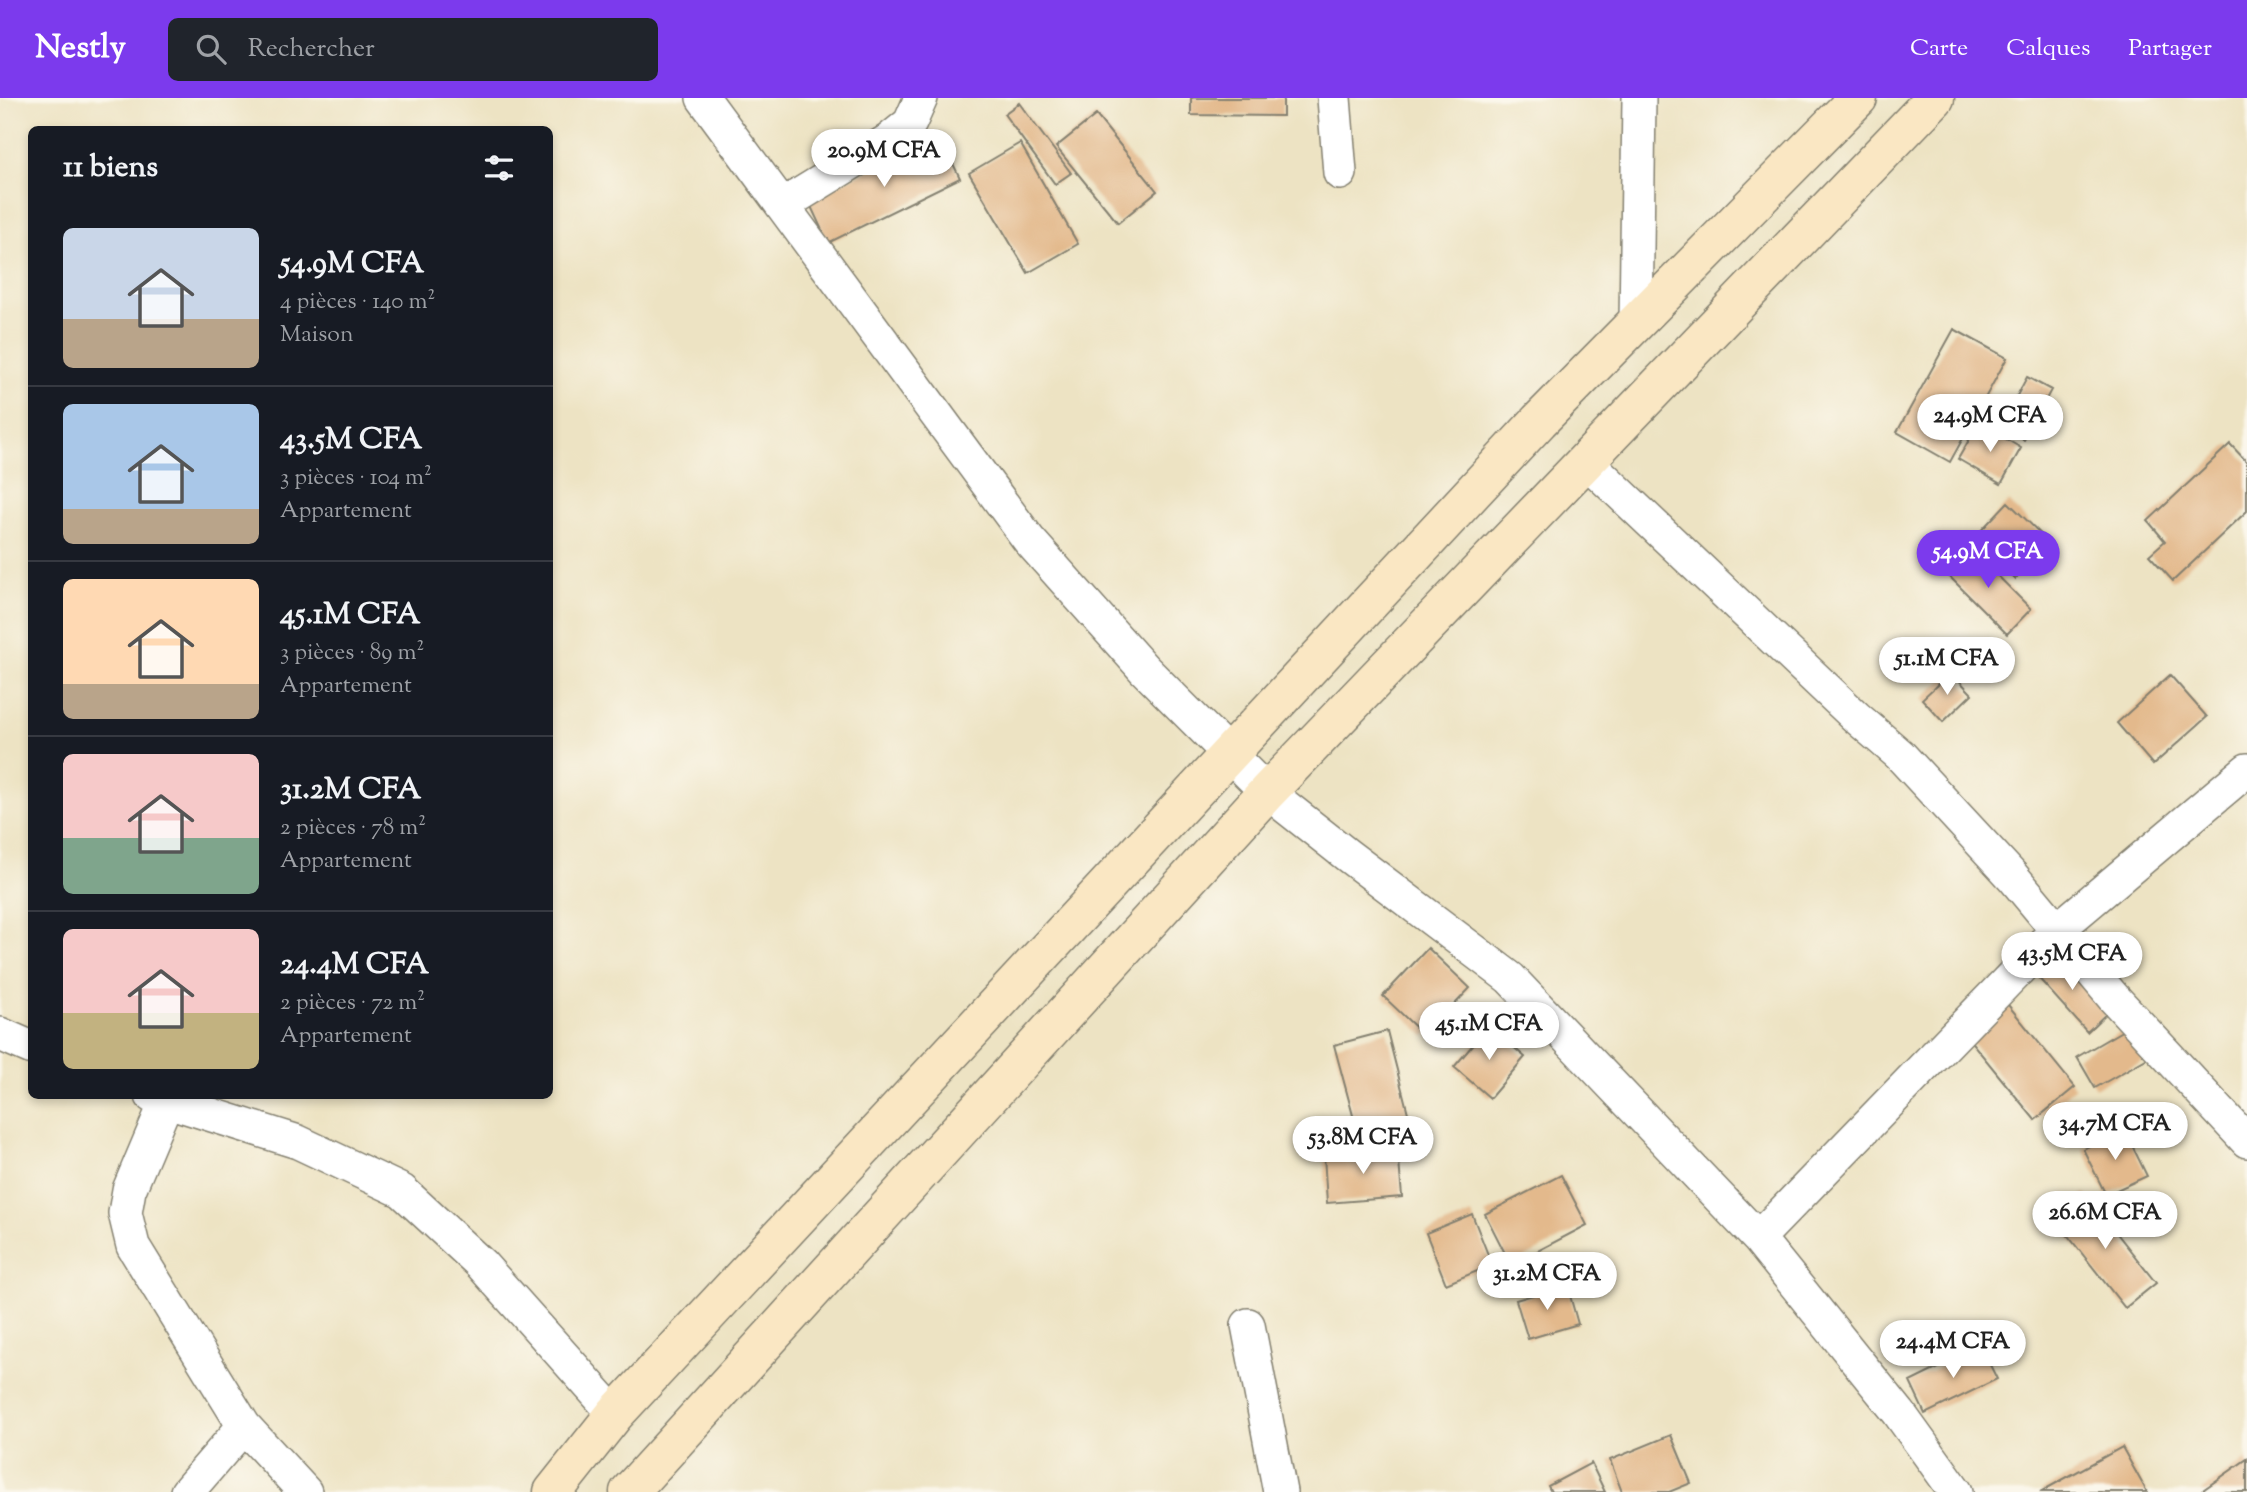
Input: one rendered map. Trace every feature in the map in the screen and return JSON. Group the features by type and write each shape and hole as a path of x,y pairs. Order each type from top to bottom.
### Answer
{"street":[{"path":"703,98 1029,540 1144,669 1267,792 1510,978 1758,1238 1899,1413 1956,1492"},
{"path":"783,205 889,140 910,123 921,98"},
{"path":"1334,98 1340,173"},
{"path":"1636,324 1639,98"},
{"path":"553,1492 615,1414 1530,431 1858,98"},
{"path":"629,1492 1267,792 1935,98"},
{"path":"1585,460 1900,755 2013,877 2113,997 2247,1141"},
{"path":"1758,1238 2057,930 2247,770"},
{"path":"0,1034 28,1046"},
{"path":"160,1099 125,1213 133,1247 244,1426 305,1492"},
{"path":"163,1099 298,1142 402,1191 481,1264 615,1414"},
{"path":"1248,1325 1280,1492"},
{"path":"187,1492 244,1426"}],"building":[{"path":"1191,98 1283,98 1283,116 1191,115"},
{"path":"1019,103 1071,173 1055,184 1004,114"},
{"path":"1096,115 1157,191 1118,223 1056,147"},
{"path":"939,135 960,178 828,243 808,200"},
{"path":"1020,143 1078,244 1028,273 969,173"},
{"path":"1954,329 2007,358 1950,462 1897,432"},
{"path":"2027,377 2051,390 2024,440 2000,427"},
{"path":"1979,423 2021,448 2001,484 1958,459"},
{"path":"2230,444 2247,462 2247,511 2173,581 2149,555 2165,541 2148,521"},
{"path":"2008,502 2050,543 2015,579 1973,539"},
{"path":"1965,543 2031,609 2007,634 1947,574"},
{"path":"1951,672 1972,694 1943,722 1922,699"},
{"path":"2170,675 2207,717 2153,765 2117,723"},
{"path":"1428,948 1470,988 1425,1036 1383,996"},
{"path":"2058,952 2110,1010 2087,1032 2035,974"},
{"path":"2004,1000 2075,1087 2035,1120 1964,1033"},
{"path":"1489,1026 1525,1057 1490,1098 1454,1067"},
{"path":"2127,1028 2153,1055 2095,1088 2077,1057"},
{"path":"1387,1031 1410,1121 1358,1134 1334,1045"},
{"path":"2124,1129 2147,1176 2106,1195 2083,1149"},
{"path":"1398,1149 1402,1197 1327,1203 1324,1155"},
{"path":"1561,1175 1587,1225 1511,1265 1485,1214"},
{"path":"2085,1193 2156,1283 2125,1308 2054,1218"},
{"path":"1472,1214 1492,1265 1446,1284 1426,1233"},
{"path":"1567,1285 1578,1324 1528,1339 1516,1300"},
{"path":"1981,1347 1997,1379 1925,1414 1910,1382"},
{"path":"1671,1435 1691,1483 1669,1492 1622,1492 1610,1460"},
{"path":"2122,1447 2147,1492 2040,1492"},
{"path":"2247,1459 2247,1492 2200,1492"},
{"path":"1591,1463 1605,1492 1551,1492 1548,1486"}]}
